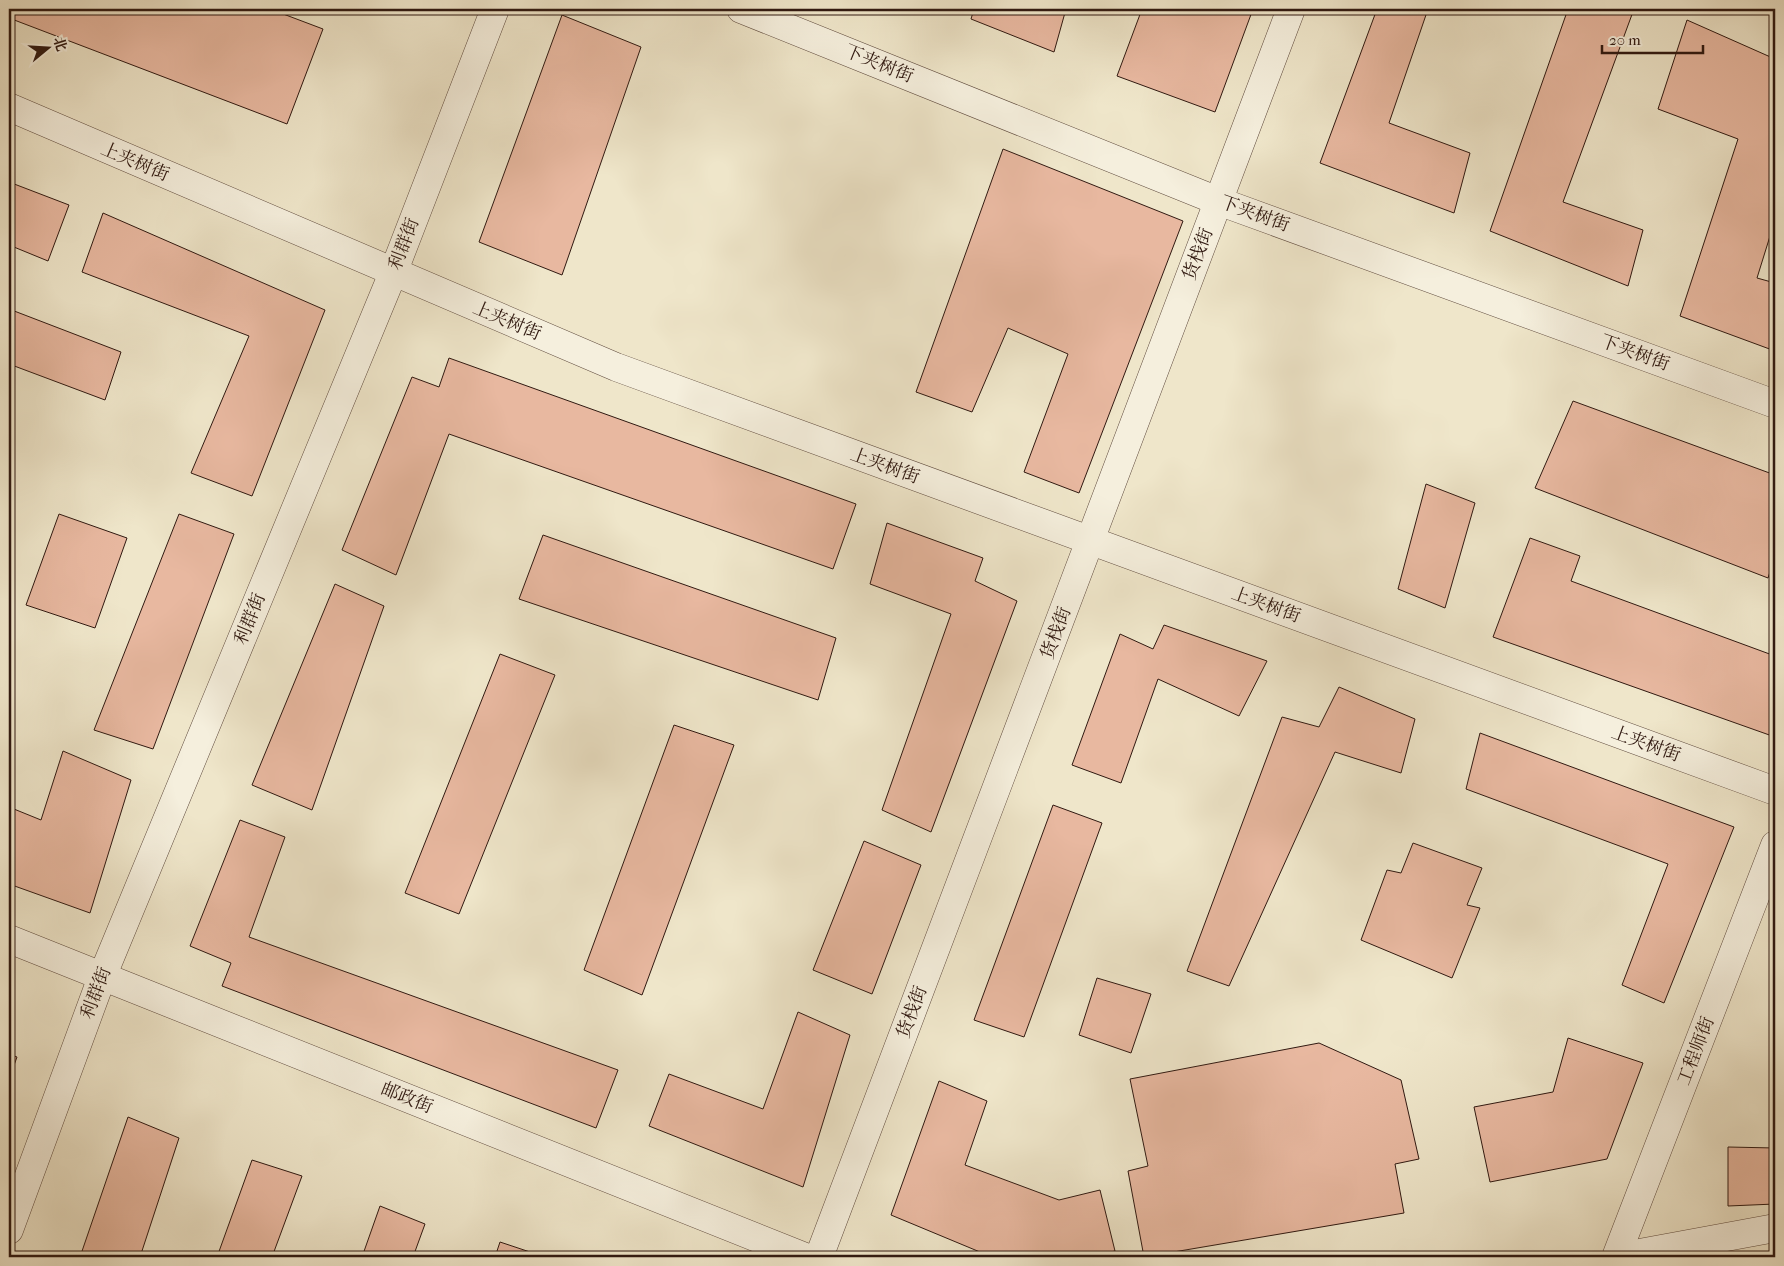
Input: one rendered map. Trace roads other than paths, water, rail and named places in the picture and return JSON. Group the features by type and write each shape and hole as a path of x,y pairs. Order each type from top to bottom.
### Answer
{"street":[{"name":"利群街","path":"9,1230 102,977 393,273 496,9"},
{"name":"下夹树街","path":"741,9 1218,201 1775,404"},
{"name":"货栈街","path":"820,1257 1291,9"},
{"name":"上夹树街","path":"9,107 616,367 1775,791"},
{"name":"工程师街","path":"1617,1257 1775,845"},
{"name":"邮政街","path":"9,939 805,1257"},
{"path":"1617,1257 1775,1228"}]}
